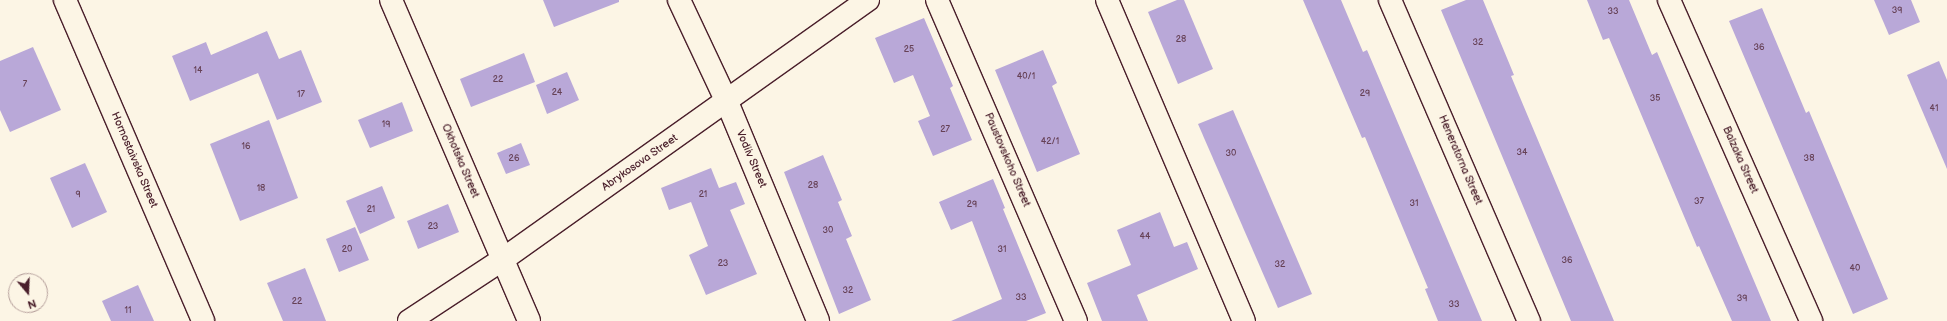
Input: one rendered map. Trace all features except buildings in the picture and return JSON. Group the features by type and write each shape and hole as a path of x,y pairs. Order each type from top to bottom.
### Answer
{"street":[{"name":"Hornostaivska Street","path":"64,0 203,321"},
{"name":"Okhotska Street","path":"391,0 529,321"},
{"name":"Vodiiv Street","path":"679,0 727,102 818,321"},
{"name":"Abrykosova Street","path":"409,321 502,260 727,102 868,0"},
{"name":"Paustovskoho Street","path":"937,0 1076,321"},
{"path":"1107,0 1244,321"},
{"name":"Heneratorna Street","path":"1390,0 1529,321"},
{"name":"Balzaka Street","path":"1669,0 1811,321"}]}
